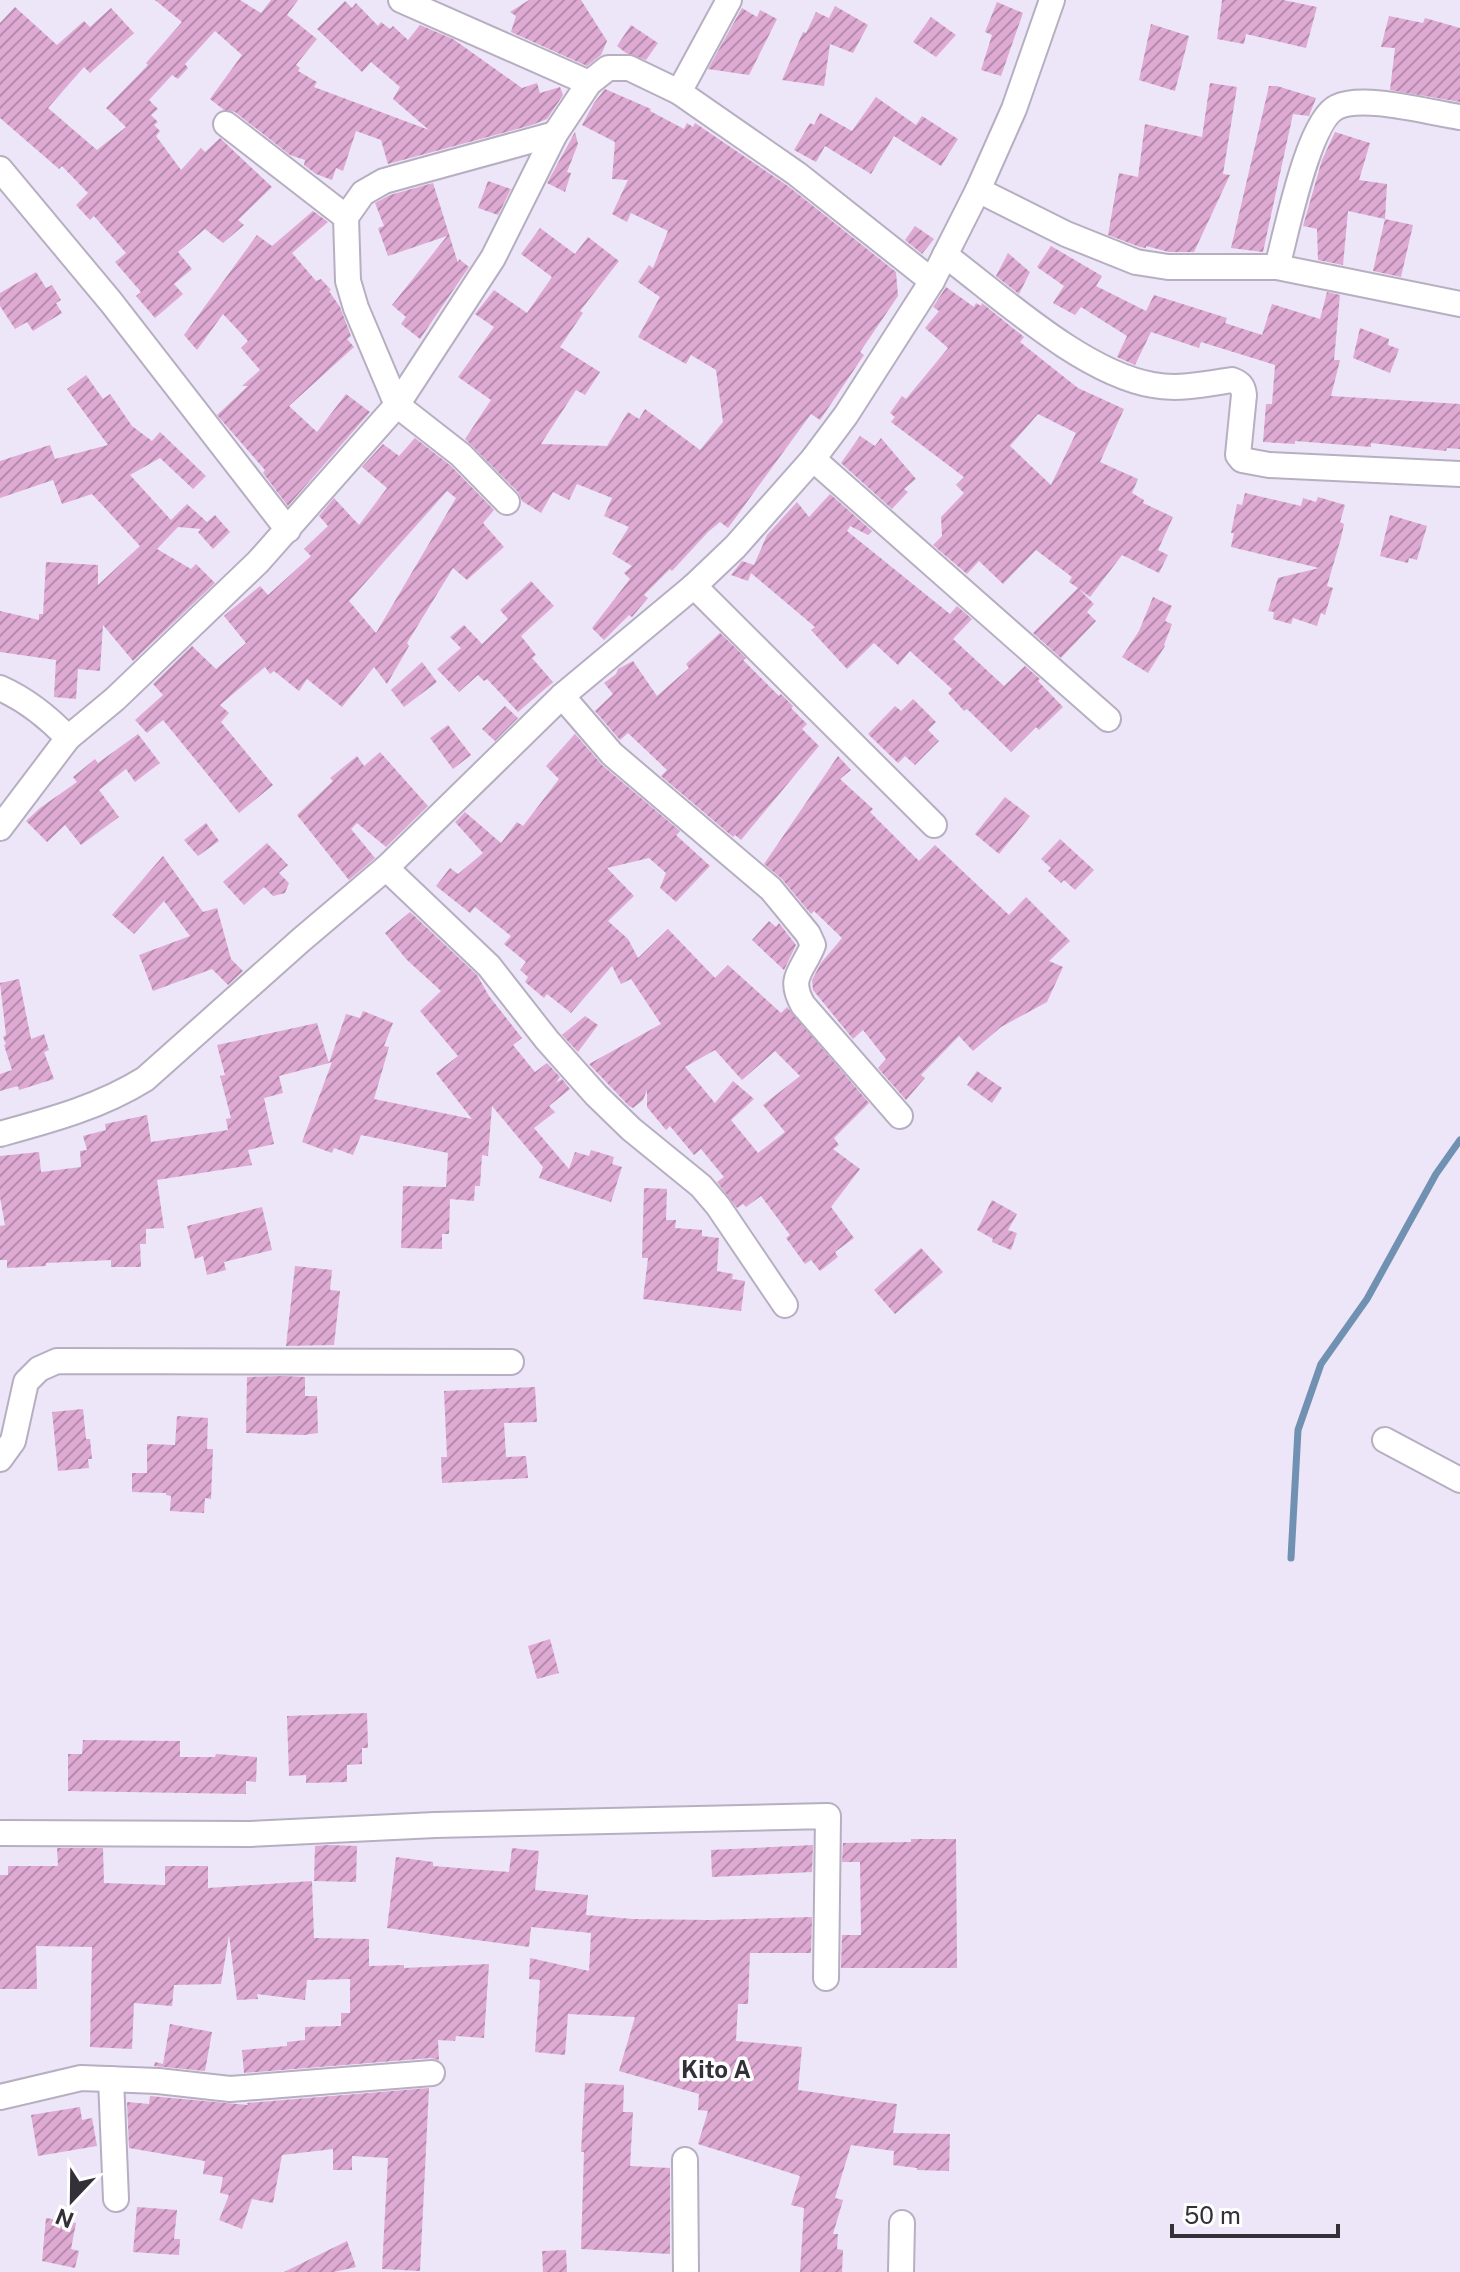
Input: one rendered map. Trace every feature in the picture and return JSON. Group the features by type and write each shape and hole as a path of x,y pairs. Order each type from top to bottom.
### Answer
{"street":[{"path":"401,0 589,83"},
{"path":"679,92 729,0"},
{"path":"0,1134 115,1098 145,1079 386,868 562,696 694,586 735,547 813,459 846,415 932,281 1014,109 1052,0"},
{"path":"0,828 68,738 168,649 288,530 397,405 493,258 555,134 589,83 608,68 629,68 679,92 797,174 932,281"},
{"path":"1277,267 1300,179 1325,115 1337,107 1352,103 1460,117"},
{"path":"226,124 346,217"},
{"path":"507,502 461,455 397,405 356,308 348,281 346,217 363,193 384,181 555,134"},
{"path":"0,169 111,302 288,530"},
{"path":"978,190 1066,234 1136,262 1168,267 1277,267 1460,304"},
{"path":"945,255 1057,340 1122,376 1154,386 1190,386 1232,380 1239,383 1244,395 1238,455 1242,460 1269,465 1460,474"},
{"path":"813,459 1108,719"},
{"path":"694,586 934,825"},
{"path":"0,688 16,695 51,720 68,738"},
{"path":"562,696 612,754 771,889 808,934 813,945 796,977 798,995 803,1005 900,1116"},
{"path":"386,868 489,966 547,1040 596,1095 631,1129 701,1186 785,1305"},
{"path":"0,1459 13,1441 26,1382 39,1369 57,1361 511,1362"},
{"path":"1385,1440 1460,1480"},
{"path":"0,1833 250,1834 435,1825 828,1816 826,1978"},
{"path":"0,2097 81,2078 158,2081 230,2089 432,2073"},
{"path":"111,2079 116,2199"},
{"path":"685,2160 686,2272"},
{"path":"901,2272 902,2223"}],"building":[{"path":"155,0 240,0 261,13 271,0 298,0 287,15 317,39 296,65 300,68 298,71 317,82 314,87 429,130 393,99 400,87 371,62 362,72 317,29 345,1 352,8 356,3 378,26 381,22 390,29 393,26 408,40 420,25 453,39 522,88 537,83 540,93 560,87 563,95 547,119 532,125 388,164 381,140 356,131 343,171 336,168 332,180 316,174 304,165 305,160 290,155 235,112 224,110 210,99 242,55 215,31 185,64 188,68 178,79 172,75 149,100 158,109 151,115 158,122 154,125 160,131 156,136 181,170 201,148 205,152 220,138 272,187 238,220 244,225 223,243 205,229 178,252 192,269 174,284 183,294 155,318 136,296 141,292 115,262 126,253 94,216 90,220 76,205 88,193 62,166 59,169 0,118 0,23 15,7 57,45 84,21 90,27 111,8 134,33 90,73 84,67 48,108 97,150 126,127 106,108 148,65 146,63 182,22"},
{"path":"529,0 581,0 607,41 601,55 587,66 511,32 516,16 510,12"},
{"path":"1222,0 1283,0 1317,7 1306,48 1246,34 1244,44 1217,39"},
{"path":"997,2 1023,13 1001,76 981,70 992,35 985,32"},
{"path":"835,6 868,25 853,53 830,44 824,86 782,80 803,32 806,33 816,12 829,18"},
{"path":"742,8 757,17 760,10 777,19 749,75 708,69"},
{"path":"1389,16 1423,23 1425,18 1460,28 1460,102 1390,90 1395,48 1381,47"},
{"path":"931,17 956,35 936,57 913,42"},
{"path":"1151,24 1189,36 1175,91 1139,80"},
{"path":"631,25 658,43 646,60 617,46"},
{"path":"1210,83 1237,87 1223,174 1230,175 1194,252 1140,247 1108,235 1119,173 1138,177 1145,124 1202,137"},
{"path":"1269,86 1316,98 1309,116 1293,114 1263,252 1231,248"},
{"path":"605,89 651,109 684,129 687,123 693,127 695,123 788,186 896,272 898,296 860,352 864,355 820,420 811,414 728,528 720,522 708,532 672,571 670,569 644,595 648,598 632,617 629,615 604,640 592,628 630,579 624,573 632,566 612,554 629,527 604,516 612,498 577,484 569,500 553,492 541,513 522,501 518,492 465,439 491,400 458,377 494,327 475,314 494,290 527,313 552,277 521,254 540,228 575,254 588,237 619,261 580,311 583,313 560,347 600,372 585,395 576,390 541,444 607,446 628,412 639,419 645,409 700,450 723,422 716,370 691,355 686,364 638,337 660,297 638,282 649,265 653,268 668,231 631,213 627,222 612,214 628,180 612,179 615,142 582,125"},
{"path":"876,97 916,125 922,116 958,139 941,166 894,136 871,174 825,146 816,162 794,150 810,123 814,125 820,113 852,131"},
{"path":"575,132 578,144 567,172 571,173 565,192 547,183"},
{"path":"1335,132 1370,143 1359,180 1387,184 1385,219 1348,211 1343,265 1318,260 1317,229 1303,226 1322,160"},
{"path":"488,181 511,189 498,215 478,208"},
{"path":"433,183 458,263 459,259 469,267 420,339 401,324 406,317 392,305 447,236 388,256 378,228 384,226 375,203 390,195"},
{"path":"313,211 328,222 292,253 316,281 321,279 331,290 351,336 347,339 354,347 289,406 317,432 346,394 370,412 288,506 263,473 265,470 217,415 260,370 241,348 248,341 223,314 197,350 184,335 257,235 272,246"},
{"path":"1385,219 1413,225 1401,277 1373,271"},
{"path":"915,226 934,239 922,254 905,240"},
{"path":"1051,246 1102,276 1096,286 1146,311 1154,295 1227,318 1225,323 1262,335 1272,304 1320,319 1327,292 1340,295 1334,360 1340,360 1331,396 1460,404 1460,449 1447,448 1446,451 1371,443 1371,447 1295,441 1295,444 1263,442 1266,404 1272,404 1275,365 1201,342 1199,348 1151,332 1135,365 1117,357 1127,336 1081,307 1075,315 1053,303 1064,286 1037,267"},
{"path":"1008,253 1030,272 1019,294 996,276"},
{"path":"36,272 46,288 52,285 61,300 56,303 62,313 33,331 27,322 15,329 0,306 0,293"},
{"path":"946,287 974,307 976,303 981,306 982,303 1024,337 1020,342 1078,388 1124,409 1100,462 1138,479 1132,493 1144,500 1143,503 1173,517 1158,550 1168,555 1159,573 1122,555 1090,597 1079,589 1094,604 1087,612 1096,621 1061,658 1033,633 1078,588 1069,582 1072,577 1036,550 1003,584 979,561 967,574 933,545 942,536 941,517 964,493 956,485 964,477 891,422 895,417 890,413 902,396 906,399 948,348 925,328 939,311 933,307","holes":["1038,414 1076,433 1051,485 1010,446"]},
{"path":"1360,328 1389,339 1388,345 1399,349 1390,373 1353,358"},
{"path":"86,375 103,399 110,394 132,426 152,441 160,432 206,476 193,489 160,458 130,475 171,520 187,504 207,522 215,515 230,532 213,549 198,532 201,529 178,527 157,549 191,569 196,564 215,583 133,661 103,625 100,671 78,669 76,699 54,697 56,660 0,652 0,611 39,620 39,614 43,614 46,562 98,565 98,585 140,546 92,494 62,504 53,480 0,498 0,461 50,445 55,459 108,445 67,389"},
{"path":"860,436 875,446 881,438 916,479 904,489 908,492 892,509 841,463"},
{"path":"415,438 451,466 494,510 483,523 504,547 467,580 453,568 407,643 409,646 387,684 374,667 342,707 307,679 299,691 274,671 270,674 265,667 220,705 229,713 221,722 273,785 239,813 163,720 147,733 135,720 163,695 153,684 192,646 216,669 246,643 224,616 260,586 268,595 311,556 304,549 328,526 319,516 334,498 359,525 387,488 362,467 383,444 399,456","holes":["447,491 456,498 376,633 349,601"]},
{"path":"1245,493 1301,506 1303,498 1316,502 1318,497 1345,505 1340,522 1344,524 1341,538 1327,586 1333,588 1325,615 1321,613 1317,626 1293,618 1291,624 1273,619 1274,612 1268,611 1278,578 1319,568 1231,547 1237,504 1242,505"},
{"path":"830,494 872,531 868,535 850,526 847,531 950,614 957,606 972,619 953,639 1004,686 1025,666 1063,707 1039,730 1036,727 1011,752 967,709 964,711 948,693 952,689 910,651 898,665 874,643 847,669 811,630 815,627 751,573 748,581 731,575 742,561 754,565 767,535 797,502 809,517"},
{"path":"1390,515 1427,526 1417,560 1409,558 1408,563 1380,556"},
{"path":"531,581 554,606 521,636 536,655 532,658 553,682 518,712 487,679 484,681 478,675 459,692 437,669 461,648 450,637 464,625 482,644 508,619 500,610"},
{"path":"1153,597 1172,606 1165,621 1172,624 1165,646 1148,673 1122,657 1139,631"},
{"path":"720,633 779,696 781,694 793,706 791,708 807,724 802,729 819,746 741,840 735,835 733,837 661,776 667,770 628,733 620,740 595,711 613,694 604,683 618,669 633,661 657,696 689,668 686,664"},
{"path":"422,662 437,682 404,707 391,690"},
{"path":"913,699 936,722 928,730 939,741 915,765 905,756 898,763 868,734 895,706 901,711"},
{"path":"505,706 518,718 495,741 482,729"},
{"path":"448,725 471,755 453,769 430,738"},
{"path":"138,734 160,763 135,782 126,769 99,790 119,817 81,845 65,825 47,842 26,821 77,782 73,777 95,759 98,763"},
{"path":"575,734 602,765 680,831 676,835 710,866 676,902 660,888 666,873 649,858 607,868 634,896 608,921 628,939 638,958 668,929 715,978 728,965 781,1013 787,1007 869,1103 834,1138 839,1145 833,1149 860,1169 831,1207 854,1238 835,1252 838,1257 820,1271 811,1260 805,1264 786,1238 790,1235 761,1196 746,1207 743,1204 737,1208 717,1182 724,1177 701,1149 694,1155 670,1126 666,1130 647,1107 647,1090 643,1100 633,1108 589,1064 661,1024 631,979 621,984 612,966 571,1013 547,994 544,998 525,982 528,977 520,970 526,962 504,944 511,936 475,907 470,913 436,886 450,868 458,874 483,853 455,822 465,812 501,843 517,822 523,826 559,779 546,766","holes":["715,1050 742,1080 775,1051 800,1076 763,1105 785,1132 758,1153 731,1120 754,1099 733,1081 715,1103 685,1067"]},
{"path":"380,752 428,806 386,847 357,823 351,829 375,858 349,880 297,815 333,781 330,778 357,756 364,766"},
{"path":"838,756 851,770 840,779 873,809 870,812 919,861 935,845 1009,915 1026,897 1070,941 1049,961 1063,967 1047,1002 1001,1027 973,1051 959,1036 921,1075 925,1078 906,1100 878,1068 886,1059 863,1030 853,1039 813,990 812,980 821,963 842,938 814,911 811,914 782,879 764,864"},
{"path":"1005,797 1030,816 999,854 975,834"},
{"path":"206,823 219,841 198,856 184,840"},
{"path":"1060,839 1094,870 1075,890 1064,880 1061,883 1041,859"},
{"path":"267,843 288,865 279,873 289,883 285,893 273,896 264,887 244,905 223,882"},
{"path":"163,856 203,912 217,908 231,959 243,971 228,985 212,969 153,991 139,955 190,936 164,901 134,934 112,915"},
{"path":"410,912 477,975 489,996 522,1038 513,1045 535,1072 547,1063 560,1077 556,1083 562,1079 570,1089 549,1106 555,1112 534,1128 569,1169 575,1152 589,1156 591,1150 614,1157 612,1164 622,1167 611,1202 539,1178 543,1167 492,1106 488,1156 482,1155 480,1186 475,1186 474,1201 450,1199 449,1234 442,1234 442,1249 401,1248 403,1186 446,1187 448,1153 361,1135 353,1155 334,1148 332,1153 302,1142 346,1014 360,1018 363,1011 393,1023 384,1046 389,1047 374,1099 472,1119 436,1073 458,1056 420,1011 441,991 406,959 385,933"},
{"path":"769,921 776,927 779,923 796,945 784,970 752,940"},
{"path":"19,979 31,1039 44,1034 49,1050 44,1052 54,1079 19,1090 18,1086 0,1091 0,1074 12,1070 4,1045 3,1037 6,1035 0,983"},
{"path":"585,1016 598,1025 578,1052 562,1035"},
{"path":"317,1023 329,1063 279,1076 283,1093 264,1098 274,1144 248,1150 252,1165 157,1180 164,1228 146,1229 146,1244 140,1244 141,1267 111,1267 111,1260 7,1268 7,1260 0,1260 0,1226 5,1225 0,1197 0,1156 39,1152 41,1172 81,1167 80,1151 87,1150 83,1136 106,1130 105,1124 147,1115 151,1142 228,1130 226,1119 231,1118 220,1076 225,1075 217,1045"},
{"path":"977,1071 1002,1088 992,1103 967,1085"},
{"path":"644,1188 667,1189 666,1220 676,1220 675,1228 702,1230 702,1236 719,1238 717,1271 733,1274 732,1279 745,1281 741,1311 643,1299 648,1258 642,1258"},
{"path":"992,1200 1017,1214 1008,1230 1017,1233 1011,1250 992,1242 993,1239 977,1230"},
{"path":"262,1207 272,1250 224,1262 226,1270 207,1275 203,1256 195,1259 187,1226"},
{"path":"921,1248 943,1272 895,1314 874,1290"},
{"path":"295,1266 332,1270 330,1290 340,1291 334,1345 286,1346"},
{"path":"247,1377 305,1377 305,1396 317,1396 318,1433 246,1433"},
{"path":"535,1387 537,1422 504,1423 506,1457 526,1456 528,1478 442,1483 441,1457 447,1457 444,1391"},
{"path":"83,1409 86,1439 90,1439 92,1459 88,1459 89,1468 58,1471 52,1412"},
{"path":"177,1416 208,1418 207,1449 213,1449 211,1499 205,1498 204,1513 170,1511 171,1496 166,1493 132,1492 132,1473 147,1473 147,1444 175,1445"},
{"path":"550,1639 559,1673 537,1679 528,1646"},
{"path":"367,1713 368,1748 362,1748 362,1764 347,1765 347,1782 306,1783 306,1775 289,1776 287,1716"},
{"path":"83,1740 180,1741 180,1757 215,1757 216,1754 257,1757 256,1782 246,1781 246,1794 68,1791 68,1754 82,1754"},
{"path":"911,1839 956,1839 957,1968 841,1968 842,1935 861,1935 860,1862 842,1862 843,1843 911,1842"},
{"path":"813,1845 812,1872 712,1877 711,1850"},
{"path":"315,1846 357,1846 356,1882 314,1881"},
{"path":"57,1848 103,1848 104,1883 165,1885 165,1866 208,1866 208,1888 312,1881 314,1938 369,1939 369,1966 404,1965 404,1968 489,1964 484,2038 456,2036 455,2041 438,2040 439,2060 431,2058 244,2073 242,2050 287,2046 287,2042 305,2040 305,2027 341,2026 341,2013 350,2013 350,1979 307,1980 305,2000 257,1994 258,1999 237,2000 229,1935 221,1984 174,1985 172,2006 134,2003 132,2049 90,2047 92,1947 36,1946 37,1989 0,1989 0,1875 8,1875 8,1866 58,1866"},
{"path":"512,1848 539,1851 535,1890 588,1895 586,1915 710,1920 812,1917 811,1953 750,1953 748,2004 738,2004 736,2041 802,2047 798,2090 897,2104 893,2133 950,2134 949,2171 917,2170 893,2165 894,2151 851,2145 835,2198 843,2200 833,2234 838,2234 837,2249 843,2250 842,2272 800,2272 804,2208 791,2205 800,2176 698,2144 708,2111 698,2110 699,2094 619,2071 635,2017 568,2014 565,2055 535,2052 540,1980 529,1979 530,1958 589,1971 591,1933 531,1927 529,1947 387,1928 396,1857 433,1862 433,1866 509,1872"},
{"path":"170,2024 212,2032 205,2071 154,2066 155,2062 163,2064"},
{"path":"585,2083 624,2085 623,2112 633,2112 630,2166 670,2168 670,2254 581,2249"},
{"path":"429,2088 420,2271 382,2269 388,2158 352,2156 352,2170 333,2170 333,2149 282,2155 273,2203 252,2199 242,2229 219,2220 229,2195 220,2193 223,2177 203,2174 205,2161 129,2148 127,2102 149,2104 150,2096 248,2105"},
{"path":"80,2107 82,2120 92,2118 97,2146 38,2156 31,2115"},
{"path":"137,2207 177,2210 174,2239 180,2239 179,2255 133,2252"},
{"path":"46,2218 76,2223 71,2249 79,2251 75,2268 42,2261"},
{"path":"347,2241 356,2267 334,2272 284,2272"},
{"path":"566,2250 567,2272 543,2272 542,2251"}],"waterway":[{"path":"1291,1558 1298,1430 1321,1364 1367,1299 1436,1174 1460,1140"}],"district":[{"name":"Kito A","path":"716,2069"}]}
